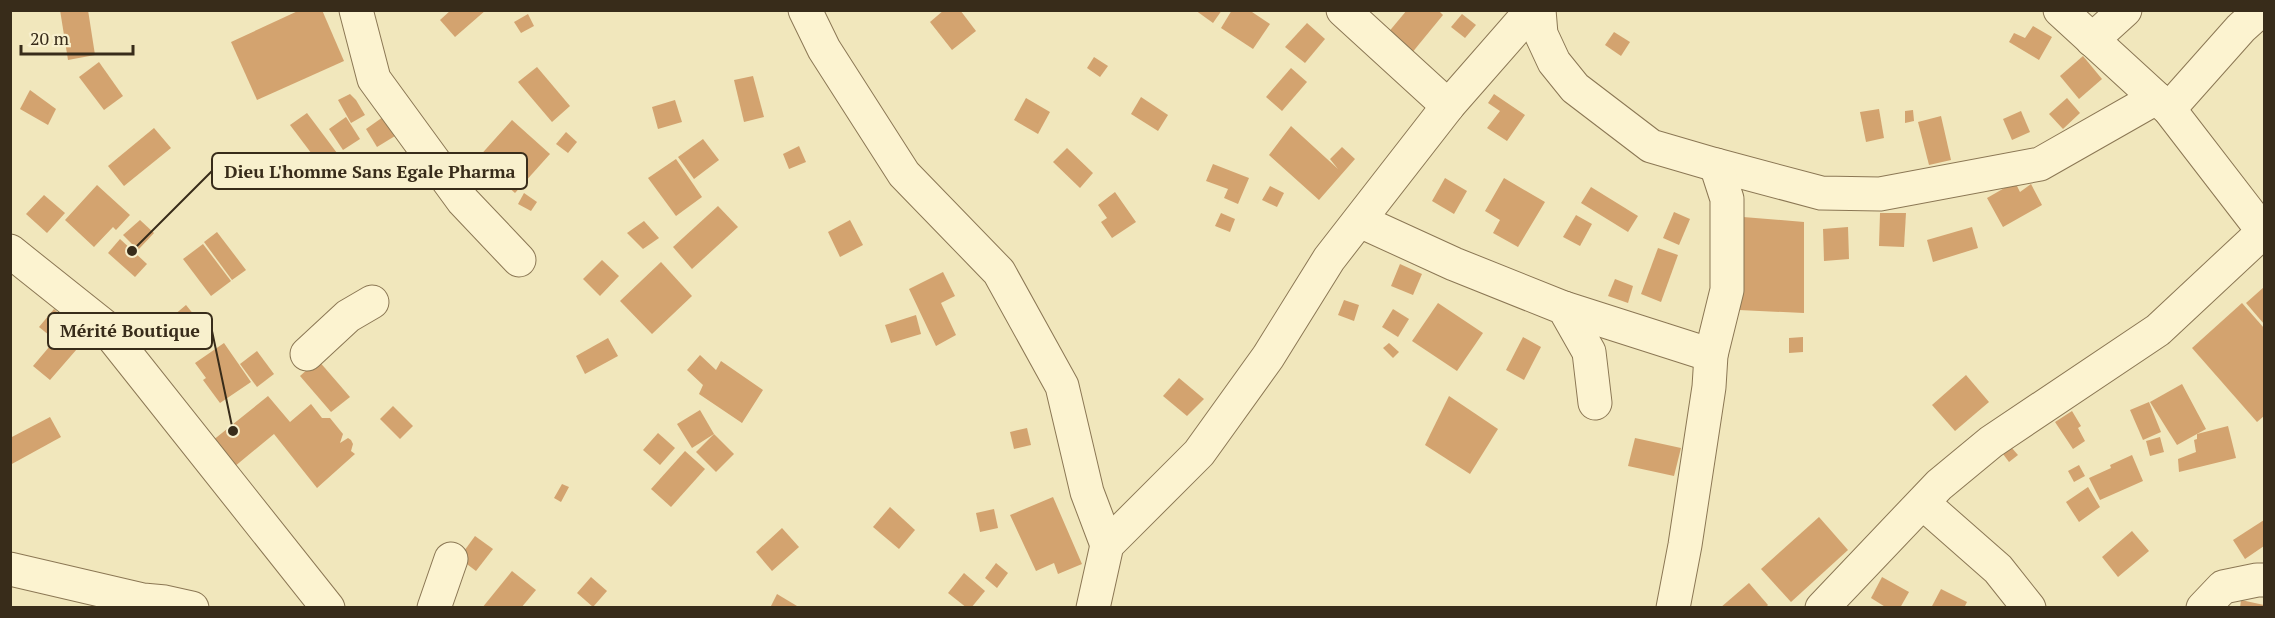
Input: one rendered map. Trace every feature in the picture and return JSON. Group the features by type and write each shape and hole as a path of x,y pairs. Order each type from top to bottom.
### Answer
{"street":[{"path":"356,10 374,79 463,201 519,260"},
{"path":"805,10 824,49 904,174 999,272 1062,386 1087,492 1107,545"},
{"path":"1342,10 1448,106"},
{"path":"1093,608 1107,545 1199,453 1268,357 1329,260 1448,106 1532,10"},
{"path":"1539,10 1541,34 1554,62 1575,88 1651,146 1821,193 1880,194 2040,164 2162,104 2261,10"},
{"path":"1822,608 1939,485 1991,441 2158,330 2264,231 2162,104 2060,10"},
{"path":"2092,40 2125,10"},
{"path":"1673,608 1685,546 1707,398 1711,355 1727,290 1727,198 1716,165"},
{"path":"1360,220 1454,264 1564,308 1711,355"},
{"path":"10,251 104,326 328,608"},
{"path":"307,354 348,316 372,302"},
{"path":"1564,308 1589,352 1595,403"},
{"path":"1923,503 1998,569 2029,608"},
{"path":"434,608 451,559"},
{"path":"10,569 143,600 192,608"},
{"path":"2204,608 2223,587 2265,580"}],"building":[{"path":"60,10 88,10 95,55 68,60"},
{"path":"300,10 322,10 344,61 257,100 231,42"},
{"path":"451,10 486,10 455,37 440,20"},
{"path":"944,10 960,10 976,31 952,50 930,22"},
{"path":"1195,10 1222,10 1213,23"},
{"path":"1232,10 1249,10 1270,24 1253,49 1221,28"},
{"path":"1407,10 1438,10 1443,15 1411,54 1387,34"},
{"path":"528,14 534,26 521,33 514,22"},
{"path":"1462,14 1476,25 1465,38 1451,27"},
{"path":"1307,23 1325,39 1305,63 1285,47"},
{"path":"2033,26 2052,37 2039,60 2009,42 2014,33 2025,38"},
{"path":"1614,32 1630,42 1621,56 1605,45"},
{"path":"2083,56 2102,79 2079,99 2060,76"},
{"path":"1094,57 1108,66 1100,77 1087,68"},
{"path":"99,62 123,96 104,110 79,77"},
{"path":"537,67 570,106 552,122 518,82"},
{"path":"1291,68 1307,82 1282,111 1266,97"},
{"path":"753,76 764,117 744,122 734,80"},
{"path":"30,90 56,109 48,125 20,109"},
{"path":"350,94 365,115 351,123 338,100"},
{"path":"1494,94 1525,115 1507,141 1487,128 1500,111 1488,103"},
{"path":"1141,97 1168,115 1158,131 1131,114"},
{"path":"1026,98 1050,112 1038,134 1014,120"},
{"path":"2067,98 2080,113 2063,129 2049,114"},
{"path":"675,100 682,122 658,129 652,107"},
{"path":"1879,109 1884,138 1866,142 1860,112"},
{"path":"1913,110 1914,121 1905,123 1905,111"},
{"path":"2021,111 2030,132 2012,140 2003,119"},
{"path":"307,113 343,161 327,174 290,125"},
{"path":"1941,116 1951,160 1929,165 1918,122"},
{"path":"346,117 360,139 343,150 329,129"},
{"path":"383,117 395,136 377,147 366,129"},
{"path":"512,120 550,154 515,193 477,159"},
{"path":"1291,126 1338,169 1330,159 1342,147 1355,159 1319,200 1269,155"},
{"path":"154,128 171,148 124,186 108,166"},
{"path":"566,132 577,142 568,153 556,144"},
{"path":"703,139 719,160 694,179 678,157"},
{"path":"799,146 806,162 789,169 783,154"},
{"path":"1067,148 1093,173 1080,188 1053,162"},
{"path":"676,159 702,197 676,216 648,178"},
{"path":"1213,164 1249,178 1238,204 1224,198 1228,189 1206,181"},
{"path":"1445,178 1467,191 1454,214 1432,201"},
{"path":"1504,178 1545,202 1518,247 1493,233 1500,220 1485,211"},
{"path":"2015,182 2020,192 2031,184 2042,205 2003,227 1987,198"},
{"path":"97,185 130,215 116,230 113,227 94,247 65,220"},
{"path":"1270,186 1284,193 1277,207 1262,200"},
{"path":"1591,187 1638,216 1628,232 1581,203"},
{"path":"1115,192 1136,222 1112,238 1101,222 1107,218 1098,205"},
{"path":"524,193 537,202 531,211 518,204"},
{"path":"44,195 65,213 47,233 26,214"},
{"path":"718,206 738,227 692,269 673,247"},
{"path":"1674,212 1690,219 1679,245 1663,238"},
{"path":"1221,213 1235,219 1230,232 1215,226"},
{"path":"1880,213 1906,213 1904,247 1879,246"},
{"path":"1576,215 1592,224 1580,246 1563,237"},
{"path":"1743,217 1804,222 1804,313 1739,310"},
{"path":"140,220 154,233 138,250 123,235"},
{"path":"850,220 863,245 840,257 828,232"},
{"path":"644,221 659,238 643,249 627,233"},
{"path":"1848,227 1849,259 1824,261 1823,229"},
{"path":"1972,227 1978,248 1933,262 1927,240"},
{"path":"217,232 246,270 232,280 204,242"},
{"path":"120,239 147,264 135,277 108,253"},
{"path":"203,244 231,281 211,296 183,259"},
{"path":"1658,248 1678,255 1661,302 1641,294"},
{"path":"602,260 619,276 600,296 583,279"},
{"path":"661,262 692,296 652,334 620,301"},
{"path":"1400,264 1422,274 1413,295 1391,286"},
{"path":"943,272 955,296 941,303 956,335 936,346 909,289"},
{"path":"1615,279 1633,286 1628,303 1608,296"},
{"path":"2264,287 2264,324 2246,303"},
{"path":"1344,300 1359,305 1354,321 1338,315"},
{"path":"1438,303 1483,333 1457,371 1412,341"},
{"path":"2242,303 2264,328 2264,416 2257,422 2192,348"},
{"path":"186,305 208,332 189,347 167,321"},
{"path":"54,309 69,323 73,319 90,334 50,380 33,366 55,340 39,327"},
{"path":"1393,309 1409,319 1398,337 1382,327"},
{"path":"916,315 921,334 891,343 885,325"},
{"path":"1523,337 1541,347 1524,380 1506,370"},
{"path":"1803,337 1803,352 1789,353 1789,338"},
{"path":"608,338 618,356 585,374 576,356"},
{"path":"224,343 251,382 220,403 203,380 206,378 195,363"},
{"path":"1389,343 1399,352 1393,358 1383,348"},
{"path":"257,351 274,374 257,387 240,364"},
{"path":"700,355 716,370 721,361 763,390 742,423 699,394 703,385 687,370"},
{"path":"318,360 350,397 331,412 300,376"},
{"path":"1966,375 1989,402 1955,431 1932,405"},
{"path":"1179,378 1204,399 1187,416 1163,396"},
{"path":"2182,384 2206,429 2177,445 2150,402"},
{"path":"268,396 290,422 311,404 322,418 330,418 343,434 340,443 348,438 351,440 353,444 351,451 355,454 317,488 274,434 234,467 212,441"},
{"path":"1449,396 1498,429 1470,474 1425,445"},
{"path":"2149,402 2161,432 2143,440 2130,410"},
{"path":"393,406 413,426 400,439 380,419"},
{"path":"700,410 714,434 692,448 677,424"},
{"path":"2072,411 2081,426 2078,428 2085,441 2073,449 2055,422"},
{"path":"50,417 61,437 10,465 10,438"},
{"path":"2228,426 2236,458 2179,472 2178,459 2196,452 2194,440 2197,439 2197,434"},
{"path":"1027,428 1031,445 1014,449 1010,432"},
{"path":"658,433 675,448 660,465 643,450"},
{"path":"714,434 734,454 716,472 696,452"},
{"path":"2160,437 2164,452 2150,456 2146,441"},
{"path":"1635,438 1681,448 1674,476 1628,466"},
{"path":"2011,447 2018,455 2009,462 2003,454"},
{"path":"685,451 705,469 671,507 651,489"},
{"path":"2132,455 2143,481 2100,500 2089,478"},
{"path":"2079,465 2085,476 2074,482 2068,471"},
{"path":"562,484 569,487 561,502 554,498"},
{"path":"2088,487 2100,507 2079,522 2066,502"},
{"path":"1053,497 1082,564 1058,574 1054,563 1036,571 1010,515"},
{"path":"890,507 915,530 899,549 873,527"},
{"path":"994,509 998,528 980,532 976,513"},
{"path":"1819,517 1848,550 1791,602 1761,569"},
{"path":"2264,520 2264,546 2245,559 2233,540"},
{"path":"782,528 799,547 772,571 756,552"},
{"path":"2132,531 2149,551 2118,577 2102,557"},
{"path":"475,536 493,549 476,571 459,558"},
{"path":"996,563 1008,573 997,588 985,578"},
{"path":"512,571 536,590 521,608 482,608"},
{"path":"964,573 985,591 971,608 967,608 948,593"},
{"path":"591,577 607,591 593,607 577,593"},
{"path":"1882,577 1909,592 1900,608 1887,608 1871,598"},
{"path":"1749,583 1768,605 1765,608 1720,608"},
{"path":"1941,589 1967,602 1964,608 1931,608"},
{"path":"777,594 797,606 796,608 770,608"},
{"path":"2241,600 2264,605 2264,608 2240,608"}],"place":[{"name":"Dieu L'homme Sans Egale Pharma","path":"132,251"},
{"name":"Mérité Boutique","path":"233,431"}]}
